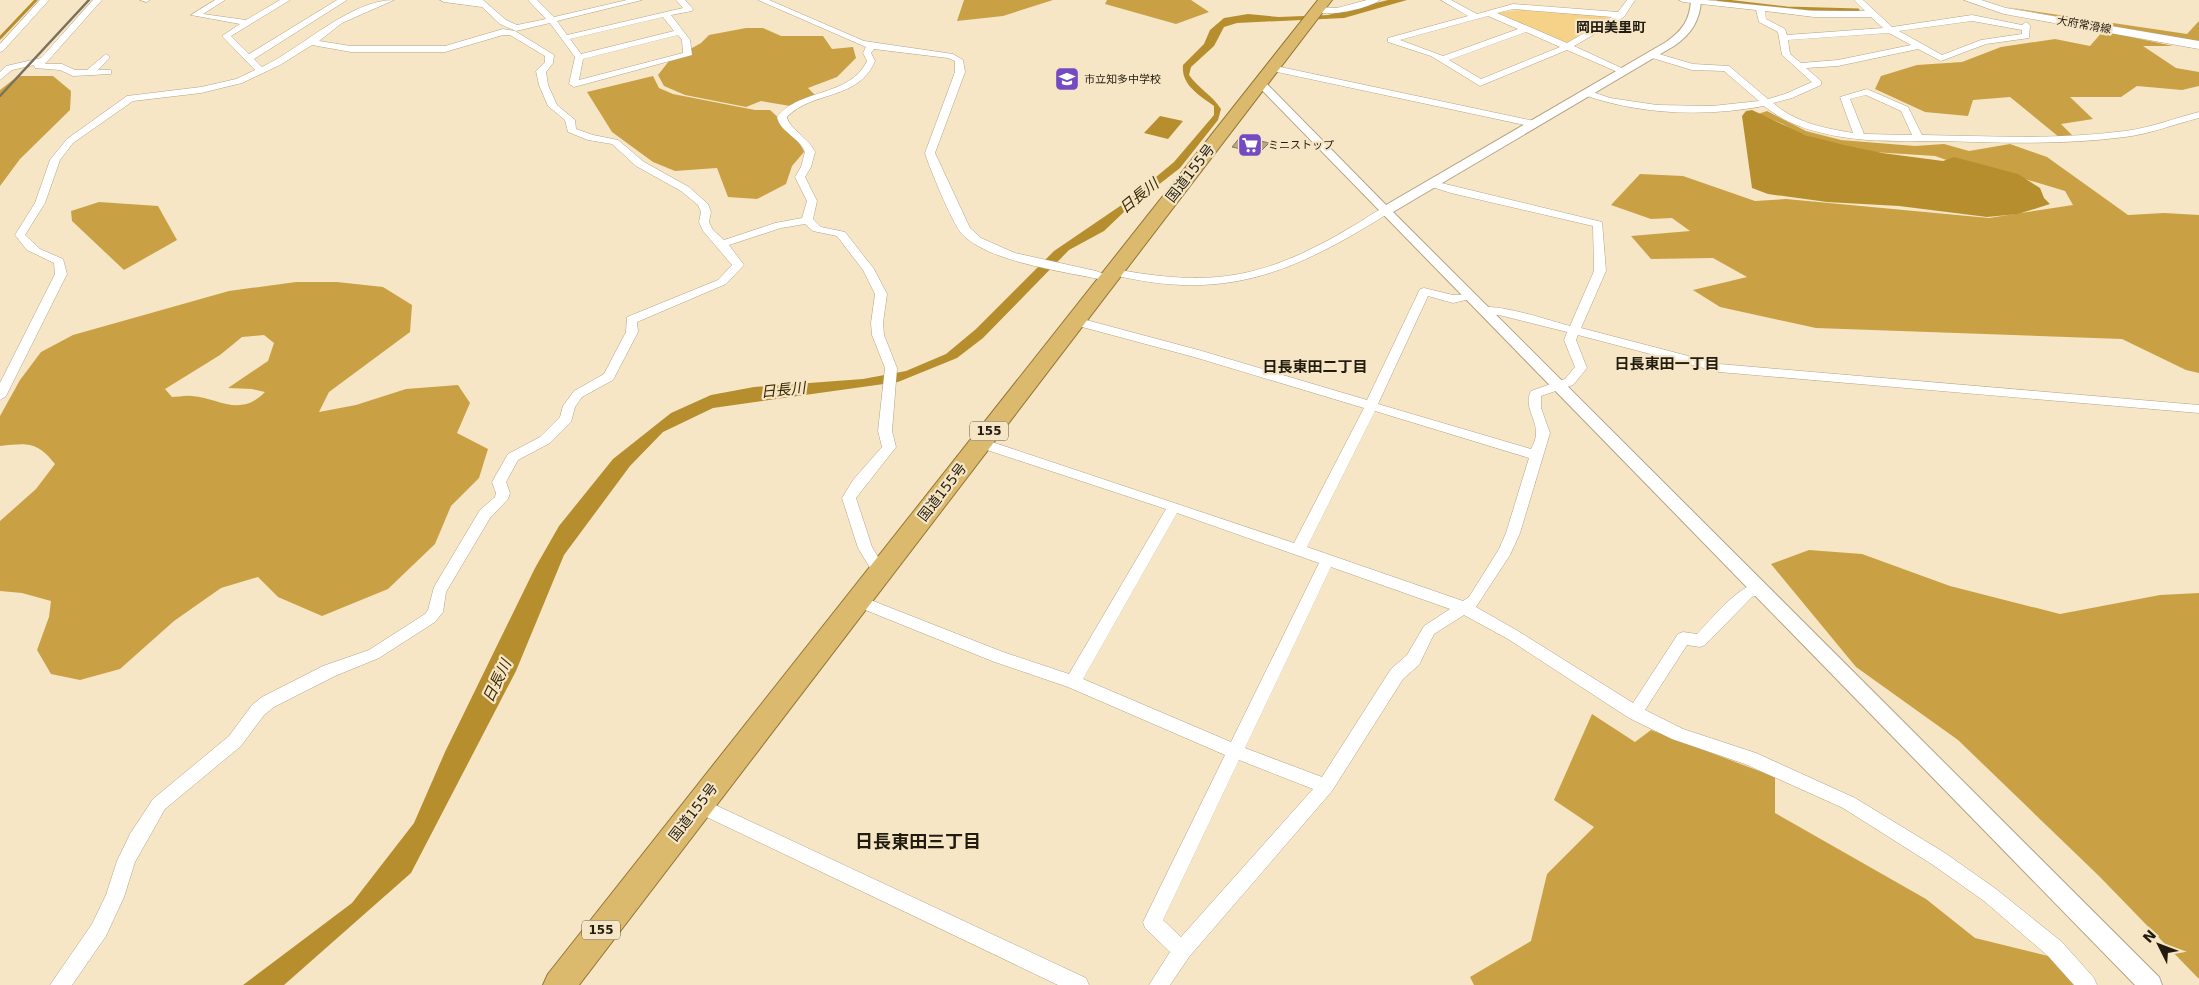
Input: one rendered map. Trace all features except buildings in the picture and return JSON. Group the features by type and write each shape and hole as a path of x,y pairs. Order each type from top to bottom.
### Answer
{"highway":[{"name":"国道155号","path":"559,985 1317,11"}],"main road":[{"name":"大府常滑線","path":"1970,0 1993,8 2024,15 2199,45"}],"street":[{"path":"0,49 45,0"},
{"path":"98,0 38,66 62,67 73,73 108,72"},
{"path":"222,0 195,15 248,23"},
{"path":"261,71 226,36 286,0"},
{"path":"247,59 343,0"},
{"path":"0,396 61,274 59,261 45,256 23,242 20,235 40,203 55,160 70,141 130,98 201,90 239,82 311,42 339,21 390,0"},
{"path":"444,0 482,2 500,17 503,22 516,28 637,0"},
{"path":"532,0 551,19 579,57 574,84 688,54 686,40 665,14"},
{"path":"588,0 597,9"},
{"path":"564,38 689,9 680,0"},
{"path":"762,0 871,46 950,56 959,60 960,72 930,153 932,163 958,218 974,240 993,250 1060,266 1111,275 1197,283 1252,277 1273,271 1301,259 1433,184 1677,39 1688,29 1696,15 1696,1"},
{"path":"1317,11 1337,11 1376,0"},
{"path":"1445,0 1475,16"},
{"path":"1621,15 1512,6 1391,40 1442,59 1480,83 1566,48 1621,15 1630,7 1631,0"},
{"path":"1683,0 1814,14 1864,8"},
{"path":"1743,0 1779,4 1864,8 1890,30 1941,58 1984,42 2026,36 2024,15"},
{"path":"1587,93 1615,103 1655,108 1724,107 1783,98 1818,83 1786,55 1783,49 1782,30 1762,20 1760,9"},
{"path":"1487,12 1566,48 1624,71"},
{"path":"1783,38 1890,30 1972,18 2026,28"},
{"path":"1442,59 1526,29"},
{"path":"60,985 99,930 115,897 126,861 136,840 159,804 194,773 235,741 258,710 268,702 329,671 374,654 430,618 435,612 439,591 465,552 486,514 501,499 503,493 499,482 508,464 513,458 552,434 566,419 569,406 578,394 609,377 632,332 631,320 703,292 722,282 738,265 722,244 708,231 704,222 706,212 703,204 686,189 640,164 615,142 591,138 571,130 572,122 554,106 544,89 541,71 549,63 550,56 512,32 503,32 445,49 352,49 311,42"},
{"path":"579,57 680,32"},
{"path":"806,220 812,201 800,176 810,162 811,154 808,146 784,123 782,117 794,107 837,90 857,79 870,66 871,61 866,53 871,46"},
{"path":"1800,66 1838,63 1919,46"},
{"path":"1652,55 1692,67 1726,68 1782,115 1800,124 1860,137 2025,140 2127,134 2199,115"},
{"path":"90,72 106,57"},
{"path":"0,76 4,68 44,60"},
{"path":"1265,76 1480,111 1534,124"},
{"path":"1265,76 1385,211 1439,267 1760,588 2151,985"},
{"path":"1860,137 1845,97 1867,92 1905,108 1918,138"},
{"path":"1159,985 1182,950 1326,786 1378,702 1397,674 1412,660 1429,630 1474,601 1505,551 1513,533 1534,455 1543,433 1535,408 1535,394 1569,382 1581,368 1570,340 1600,272 1598,224 1449,190 1433,184"},
{"path":"722,244 779,225 806,220 817,229 841,234 878,284 881,294 877,324 878,335 891,368 885,431 888,447 882,458 853,488 849,498 866,548 880,572"},
{"path":"1298,550 1371,406 1424,291 1453,299 1470,296"},
{"path":"1483,310 1499,310 1719,368 2199,409"},
{"path":"1075,321 1534,455"},
{"path":"980,443 1174,507 1462,607 1513,635 1635,713 1678,734 1750,758 1849,803 1939,859 1997,900 2055,949 2088,985"},
{"path":"1072,682 1174,507"},
{"path":"1182,950 1152,922 1327,561"},
{"path":"1635,713 1683,638 1700,641 1747,593 1760,588"},
{"path":"858,600 998,656 1072,682 1234,751 1326,786"},
{"path":"698,805 1079,985"}],"shaded area":[{"path":"964,0 1053,0 1003,16 957,21"},
{"path":"1107,0 1191,0 1209,12 1176,24 1105,4"},
{"path":"2006,7 2187,34 2199,21 2199,43"},
{"path":"1532,9 1605,16 1611,18 1611,20 1564,45 1493,13"},
{"path":"746,28 763,28 781,36 823,36 832,49 853,47 856,58 837,77 808,88 815,95 790,106 761,101 746,107 685,95 664,86 658,75 669,61 701,43 709,35"},
{"path":"2103,31 2173,46 2143,46 2176,68 2199,72 2199,86 2182,90 2137,86 2121,97 2070,97 2093,119 2061,124 2073,136 2059,137 2010,97 1973,100 1968,116 1925,112 1875,89 1881,76 1917,65 1962,62 2001,47 2055,39 2090,46"},
{"path":"18,76 53,76 71,91 70,110 20,159 0,186 0,90"},
{"path":"653,76 659,88 673,94 755,110 770,110 795,133 804,152 792,166 786,184 757,199 728,197 717,168 675,171 653,162 612,132 587,92"},
{"path":"1767,111 1806,131 1841,140 1915,146 1944,144 1969,151 2010,144 2047,157 2128,215 2164,213 2199,215 2199,373 2186,370 2122,339 1816,328 1720,307 1693,290 1747,277 1713,258 1651,259 1631,236 1690,231 1672,218 1651,219 1611,205 1640,174 1683,176 1755,201 1786,199 1989,218 2073,205 2065,191 1992,169 1961,165 1935,156 1857,151 1795,132 1783,124 1758,114"},
{"path":"99,202 158,206 177,240 124,270 72,221 71,211"},
{"path":"296,282 337,282 383,287 412,305 410,332 329,392 319,412 356,405 406,389 458,385 470,403 457,433 488,449 479,478 451,506 435,544 388,589 322,616 278,597 258,577 221,588 174,621 120,669 80,680 51,674 37,650 49,617 51,601 22,593 0,591 0,521 36,489 55,464 43,451 31,445 0,446 0,416 20,380 41,352 73,335 229,291","holes":["264,335 274,343 268,361 228,388 252,389 265,392 256,400 247,404 229,404 202,397 172,397 165,389 220,355 242,337"]},
{"path":"1809,550 1862,554 1950,586 2060,614 2160,595 2199,593 2199,979 2099,876 1958,740 1856,667 1771,564"},
{"path":"1592,714 1635,742 1651,730 1775,777 1775,813 1926,899 1975,938 2056,958 2074,985 1474,985 1470,977 1531,941 1547,874 1594,827 1554,800"}],"water":[{"name":"日長川","path":"1388,0 1407,0 1344,18 1237,23 1224,27 1214,46 1191,67 1189,75 1221,109 1218,120 1180,168 1125,211 1104,231 1069,250 983,338 957,358 898,382 713,408 663,432 630,466 564,555 516,671 411,873 284,985 243,985 352,903 414,823 445,752 535,568 559,526 613,459 671,413 711,395 754,387 863,379 906,371 946,354 976,329 1054,251 1126,202 1174,162 1214,115 1214,106 1188,84 1183,72 1183,65 1204,44 1210,30 1224,18 1248,14 1279,17 1328,15"},
{"path":"1752,110 1805,135 1844,145 1882,153 1943,161 1954,157 2018,174 2040,188 2044,198 2050,204 2018,214 1987,217 1899,206 1827,202 1768,194 1752,188 1742,116 1746,111"},
{"path":"1160,116 1183,121 1168,139 1144,133"}],"waterway":[{"path":"0,38 36,0"},
{"path":"1718,0 1787,8 1858,10"}],"railway":[{"path":"0,96 89,0"}],"place":[{"name":"市立知多中学校","path":"1067,79"},
{"name":"ミニストップ","path":"1250,145"}],"district":[{"name":"岡田美里町","path":"1611,27"},
{"name":"日長東田一丁目","path":"1667,364"},
{"name":"日長東田二丁目","path":"1315,367"},
{"name":"日長東田三丁目","path":"918,841"}]}
